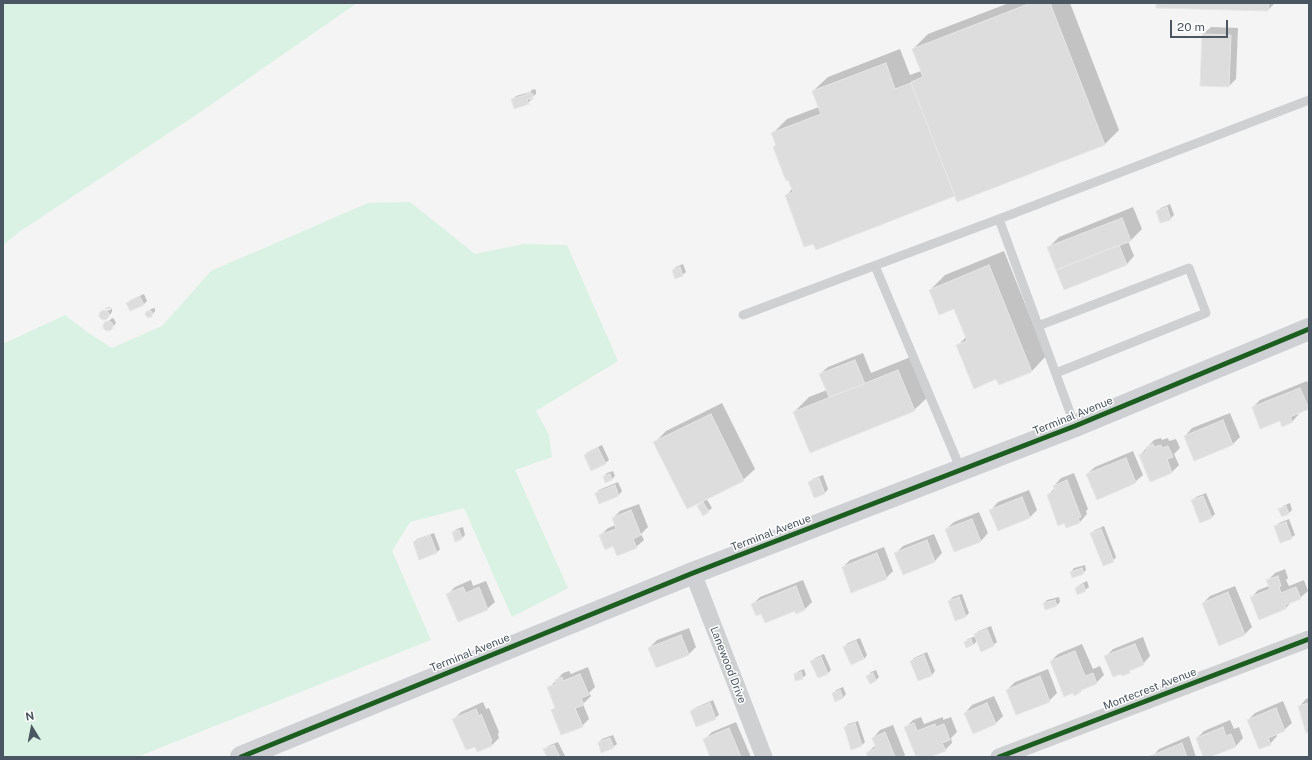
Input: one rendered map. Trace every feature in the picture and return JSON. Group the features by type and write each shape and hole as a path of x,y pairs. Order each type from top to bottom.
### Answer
{"street":[{"name":"Terminal Avenue","path":"240,757 693,573 1075,426 1309,330"},
{"name":"Lanewood Drive","path":"693,573 764,757"},
{"name":"Montecrest Avenue","path":"999,757 1309,639"}],"lane":[{"path":"743,316 1309,100"},
{"path":"999,219 1075,426"},
{"path":"875,266 961,470"},
{"path":"1038,326 1189,268 1206,313 1056,373"}],"green space":[{"path":"3,3 357,3 196,115 19,232 3,245"},
{"path":"410,202 475,254 524,244 567,245 618,361 536,411 549,435 552,457 515,470 568,588 512,617 464,508 410,522 392,551 431,640 137,757 3,757 3,344 65,315 87,332 112,348 162,326 211,271 368,203"}],"building":[{"path":"1031,3 1050,3 1105,145 957,202 911,82 923,77 912,49"},
{"path":"1156,3 1269,3 1268,11 1156,8"},
{"path":"1202,34 1231,35 1229,87 1200,86"},
{"path":"886,63 895,89 911,83 955,196 816,250 813,244 804,247 785,195 793,192 788,180 786,181 773,147 776,145 771,133 821,114 812,91"},
{"path":"529,92 533,94 533,99 527,99 529,104 514,109 511,99 525,95"},
{"path":"1167,207 1171,220 1160,223 1156,211"},
{"path":"1122,218 1131,241 1056,270 1047,247"},
{"path":"1119,245 1127,265 1064,290 1056,270"},
{"path":"989,265 1032,372 999,385 996,379 974,389 956,345 967,341 954,309 939,315 929,290"},
{"path":"680,267 683,276 675,279 672,270"},
{"path":"140,297 144,305 130,311 126,303"},
{"path":"102,310 106,310 108,311 108,319 102,320 99,317 99,313"},
{"path":"149,311 152,314 149,317 146,314"},
{"path":"106,321 110,321 112,322 112,330 106,331 103,328 103,324"},
{"path":"855,360 865,384 829,397 819,374"},
{"path":"898,370 915,411 810,453 793,412"},
{"path":"1300,388 1309,409 1290,417 1293,422 1282,427 1280,421 1260,429 1252,407"},
{"path":"711,414 744,481 687,509 653,442"},
{"path":"1223,420 1233,445 1194,461 1184,436"},
{"path":"1153,444 1154,447 1161,445 1162,448 1168,446 1173,457 1167,459 1172,473 1150,482 1139,455 1147,451 1146,447"},
{"path":"598,448 606,464 591,471 584,455"},
{"path":"1126,458 1136,483 1097,500 1086,474"},
{"path":"610,474 612,480 605,483 603,476"},
{"path":"819,478 825,494 814,498 808,482"},
{"path":"1067,480 1081,517 1078,518 1080,523 1066,528 1064,523 1058,526 1047,495 1055,491 1053,486"},
{"path":"615,485 619,496 599,504 595,493"},
{"path":"1203,496 1212,518 1200,523 1191,500"},
{"path":"1022,497 1030,518 998,531 989,510"},
{"path":"703,502 709,512 703,516 697,506"},
{"path":"1286,506 1289,514 1282,517 1278,509"},
{"path":"631,510 641,535 633,539 637,548 617,556 613,546 605,550 599,535 616,529 612,518"},
{"path":"972,519 981,542 954,552 945,529"},
{"path":"1286,522 1292,539 1280,543 1274,526"},
{"path":"1101,529 1114,562 1103,566 1090,533"},
{"path":"459,530 462,539 455,542 452,532"},
{"path":"430,535 437,553 419,560 413,542"},
{"path":"927,540 935,562 903,575 894,553"},
{"path":"877,553 887,579 851,593 842,567"},
{"path":"1082,568 1084,574 1072,578 1070,572"},
{"path":"1278,576 1281,586 1279,587 1281,593 1296,587 1301,599 1285,605 1286,609 1259,620 1250,597 1270,589 1266,580"},
{"path":"1083,584 1086,591 1077,595 1075,588"},
{"path":"796,586 805,610 796,614 795,611 765,623 761,614 756,616 751,604"},
{"path":"463,587 466,593 479,587 488,610 458,622 446,594"},
{"path":"1228,592 1245,635 1219,646 1202,603"},
{"path":"959,597 966,617 955,621 948,601"},
{"path":"1055,600 1057,606 1045,610 1043,603"},
{"path":"987,629 994,646 981,652 974,634"},
{"path":"681,635 689,655 656,668 648,648"},
{"path":"971,639 973,645 966,648 964,642"},
{"path":"856,641 864,659 851,665 843,647"},
{"path":"1135,644 1144,665 1129,671 1130,673 1113,677 1104,656"},
{"path":"1075,651 1085,676 1093,673 1097,684 1079,691 1080,693 1074,696 1073,693 1064,697 1050,661"},
{"path":"924,655 932,676 918,681 910,661"},
{"path":"821,657 828,674 818,678 810,661"},
{"path":"801,672 803,679 795,681 794,674"},
{"path":"873,673 876,681 870,684 866,676"},
{"path":"580,674 589,695 581,698 584,705 575,708 583,727 561,735 551,710 555,708 547,687 556,684 555,680 562,677 563,681"},
{"path":"1040,676 1050,702 1016,715 1006,690"},
{"path":"840,690 843,698 835,702 832,693"},
{"path":"710,703 716,719 696,727 690,711"},
{"path":"987,703 996,724 973,734 964,713"},
{"path":"1309,703 1309,732 1306,733 1298,706"},
{"path":"1276,708 1285,731 1268,738 1271,745 1259,749 1247,720"},
{"path":"476,709 479,716 481,714 492,741 490,741 492,746 477,752 475,747 466,750 452,719"},
{"path":"855,723 862,746 851,750 844,727"},
{"path":"914,723 917,731 935,724 936,727 944,724 950,740 942,743 946,751 930,757 916,757 904,727"},
{"path":"1223,727 1226,736 1231,734 1236,747 1210,757 1203,757 1196,738"},
{"path":"729,728 741,757 710,757 703,739"},
{"path":"885,732 895,757 868,757 866,753 876,748 872,738"},
{"path":"610,738 614,748 601,753 598,742"},
{"path":"1182,743 1187,757 1150,756"},
{"path":"554,745 560,757 547,757 543,749"}],"cycle path":[{"path":"241,757 693,573 1075,426 1309,329"},
{"path":"999,757 1309,639"}]}
